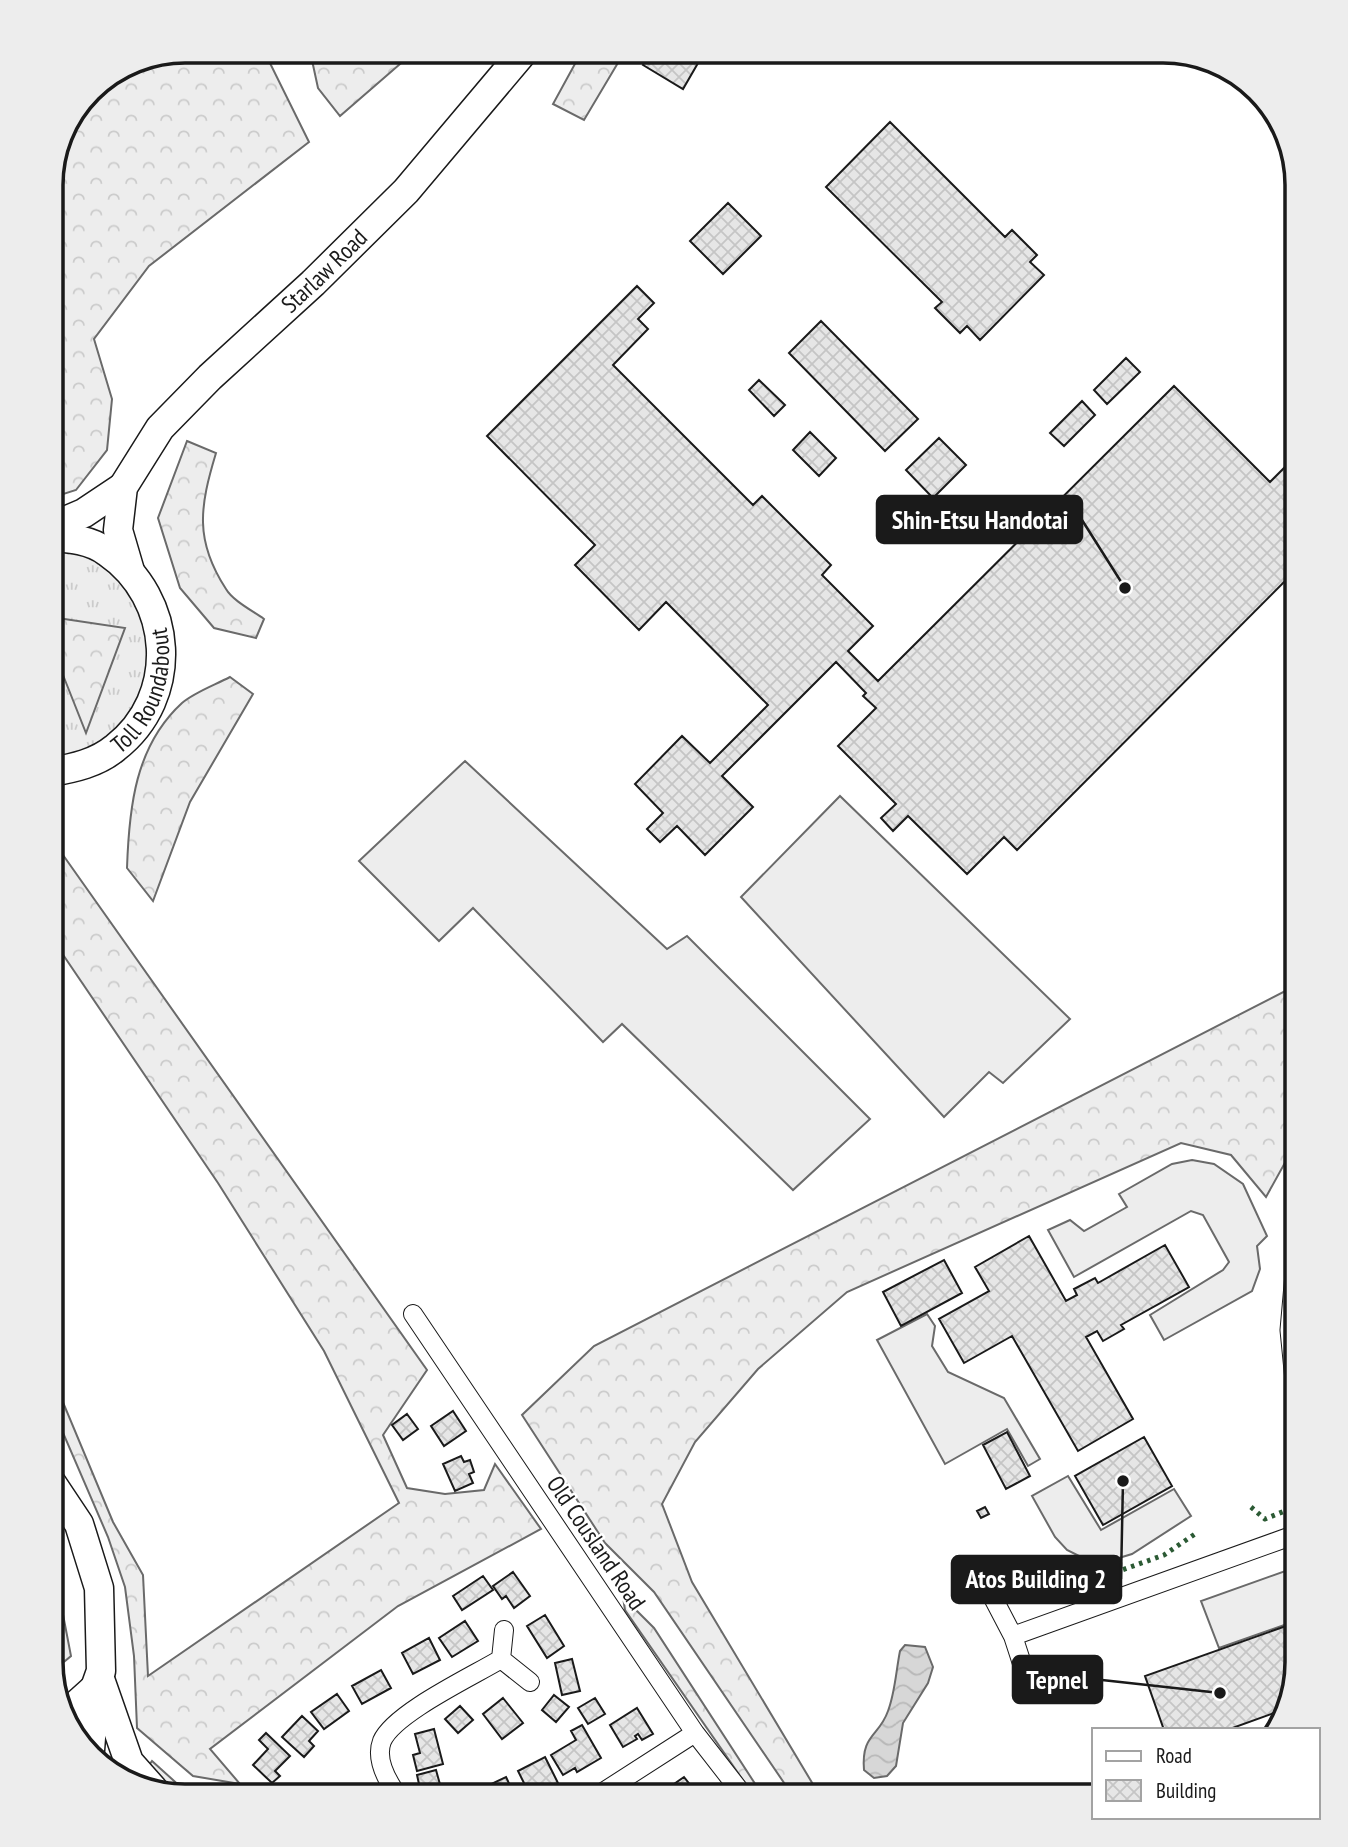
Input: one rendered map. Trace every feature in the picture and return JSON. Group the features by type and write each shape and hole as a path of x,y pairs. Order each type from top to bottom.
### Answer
{"main road":[{"name":"Starlaw Road","path":"123,487 160,428 406,191 514,63"},
{"path":"63,522 84,513 123,487"},
{"path":"123,487 118,530 130,570"},
{"name":"Toll Roundabout","path":"63,538 78,539 106,550 130,570 149,598 160,628 163,656 160,680 141,722 115,749 86,765 63,770"},
{"path":"63,1500 79,1524 99,1588 103,1637 100,1685 102,1750"},
{"path":"72,1709 100,1685"},
{"path":"92,1740 100,1685"},
{"path":"100,1685 129,1762 141,1776"}],"street":[{"name":"Old Cousland Road","path":"413,1314 695,1733 735,1784"},
{"path":"1013,1636 1285,1538"},
{"path":"978,1569 1013,1636 1028,1682"},
{"path":"501,1659 504,1630"},
{"path":"501,1659 530,1682"},
{"path":"393,1784 380,1755 383,1740 399,1719 501,1659"},
{"path":"622,1784 695,1733"}],"green space":[{"path":"185,63 270,63 309,142 149,266 94,339 112,399 107,450 76,490 63,494 63,177 67,154 76,131 88,111 105,93 124,79 146,69"},
{"path":"313,63 401,63 340,116 318,88"},
{"path":"575,63 618,63 584,120 553,104"},
{"path":"187,441 216,453 206,490 203,522 205,538 209,555 229,593 264,619 256,638 214,628 180,588 158,518"},
{"path":"63,550 86,555 118,578 134,599 144,622 149,647 148,672 142,697 130,719 111,739 82,754 63,759"},
{"path":"63,619 125,628 86,733 63,675"},
{"path":"230,677 253,694 190,802 153,901 127,868 133,801 144,758 166,720 182,703"},
{"path":"63,855 427,1370 383,1435 407,1488 445,1494 484,1490 495,1464 541,1529 398,1606 210,1749 240,1784 193,1776 137,1728 134,1656 125,1587 108,1537 63,1433 63,1402 113,1522 143,1575 148,1676 399,1503 324,1351 218,1183 63,955"},
{"path":"1285,991 1285,1163 1266,1197 1231,1155 1181,1143 847,1292 758,1369 695,1442 662,1504 692,1582 813,1784 785,1784 654,1592 605,1543 522,1415 594,1346"},
{"path":"623,1597 654,1628 755,1784 746,1784 625,1610"},
{"path":"63,1614 71,1656 63,1663"},
{"path":"152,1761 177,1784 163,1782 147,1768"}],"shaded area":[{"path":"465,761 667,949 687,936 870,1119 793,1190 622,1024 603,1042 473,908 439,941 359,861"},
{"path":"840,796 1070,1019 1003,1083 989,1072 944,1117 741,897"},
{"path":"1192,1160 1214,1164 1243,1184 1267,1236 1257,1246 1260,1269 1252,1291 1164,1340 1150,1315 1223,1270 1229,1262 1203,1215 1191,1211 1074,1277 1048,1230 1070,1220 1084,1231 1127,1207 1119,1194 1172,1164"},
{"path":"927,1314 935,1326 932,1346 948,1372 1004,1398 1040,1459 1028,1466 1007,1429 945,1464 877,1340"},
{"path":"1068,1476 1101,1530 1174,1489 1191,1516 1132,1554 1109,1561 1085,1559 1067,1550 1055,1537 1032,1496"},
{"path":"1285,1571 1285,1625 1219,1648 1201,1601"}],"water":[{"path":"905,1645 925,1647 933,1667 928,1683 903,1723 896,1766 887,1776 874,1778 864,1770 865,1749 888,1711 900,1651"}],"building":[{"path":"644,63 698,63 683,89 643,65"},
{"path":"890,122 1005,237 1012,230 1037,255 1030,262 1044,275 980,340 967,326 960,333 935,308 942,302 826,187"},
{"path":"728,203 761,236 723,274 690,241"},
{"path":"637,286 654,303 638,319 648,329 613,365 753,505 762,496 831,565 822,575 873,626 848,651 878,681 1174,386 1270,482 1285,467 1285,581 1017,850 1004,837 967,874 908,816 893,831 881,818 896,804 838,746 876,708 863,696 866,693 836,662 722,776 753,807 705,855 677,826 660,842 647,829 663,813 635,784 682,736 710,763 768,705 666,602 639,630 575,565 595,545 487,436"},
{"path":"821,321 918,419 885,451 789,353"},
{"path":"1126,358 1140,372 1107,404 1094,390"},
{"path":"759,380 785,405 774,416 749,390"},
{"path":"1082,401 1095,415 1064,446 1050,433"},
{"path":"810,432 836,458 819,476 793,450"},
{"path":"939,438 966,465 933,498 906,470"},
{"path":"1029,1236 1066,1301 1077,1295 1074,1289 1095,1278 1098,1283 1165,1245 1189,1287 1121,1325 1124,1329 1103,1341 1097,1331 1086,1337 1133,1419 1078,1451 1012,1336 964,1363 939,1319 989,1291 975,1267"},
{"path":"944,1260 962,1293 901,1326 883,1292"},
{"path":"453,1411 466,1431 444,1446 431,1426"},
{"path":"407,1414 418,1429 403,1440 392,1425"},
{"path":"1007,1432 1030,1476 1006,1489 983,1445"},
{"path":"1144,1437 1172,1486 1103,1525 1075,1476"},
{"path":"461,1456 464,1462 470,1460 474,1472 469,1474 473,1483 455,1491 443,1464"},
{"path":"985,1507 989,1514 981,1518 977,1511"},
{"path":"513,1572 530,1596 514,1608 506,1596 502,1599 493,1586"},
{"path":"483,1576 493,1590 462,1610 453,1596"},
{"path":"545,1615 564,1646 547,1658 527,1626"},
{"path":"465,1621 478,1641 452,1657 439,1638"},
{"path":"1285,1626 1284,1678 1274,1713 1233,1728 1163,1728 1145,1676"},
{"path":"429,1638 440,1660 413,1674 402,1653"},
{"path":"572,1659 580,1691 562,1695 555,1663"},
{"path":"381,1670 391,1688 362,1704 352,1686"},
{"path":"337,1694 349,1711 324,1729 311,1712"},
{"path":"554,1695 569,1707 556,1722 542,1710"},
{"path":"503,1698 523,1723 502,1739 483,1714"},
{"path":"595,1698 605,1714 588,1724 578,1708"},
{"path":"460,1706 473,1720 458,1733 445,1719"},
{"path":"637,1708 653,1734 642,1740 638,1734 635,1736 637,1739 623,1747 610,1725"},
{"path":"302,1716 318,1731 309,1741 314,1746 304,1757 282,1737"},
{"path":"582,1725 601,1758 577,1772 575,1768 563,1775 551,1755 576,1740 571,1731"},
{"path":"434,1729 443,1764 417,1771 413,1755 420,1753 415,1734"},
{"path":"266,1733 290,1756 275,1771 280,1776 272,1783 253,1765 268,1749 259,1740"},
{"path":"545,1757 558,1783 524,1784 518,1771"},
{"path":"436,1770 440,1784 419,1784 417,1775"},
{"path":"506,1777 509,1784 491,1784"},
{"path":"684,1777 689,1784 674,1784"}],"hedge":[{"path":"1251,1507 1265,1519 1285,1511"},
{"path":"1035,1601 1164,1555 1195,1534"}],"place":[{"name":"Shin-Etsu Handotai","path":"1125,588"},
{"name":"Atos Building 2","path":"1123,1481"},
{"name":"Tepnel","path":"1220,1693"}]}
